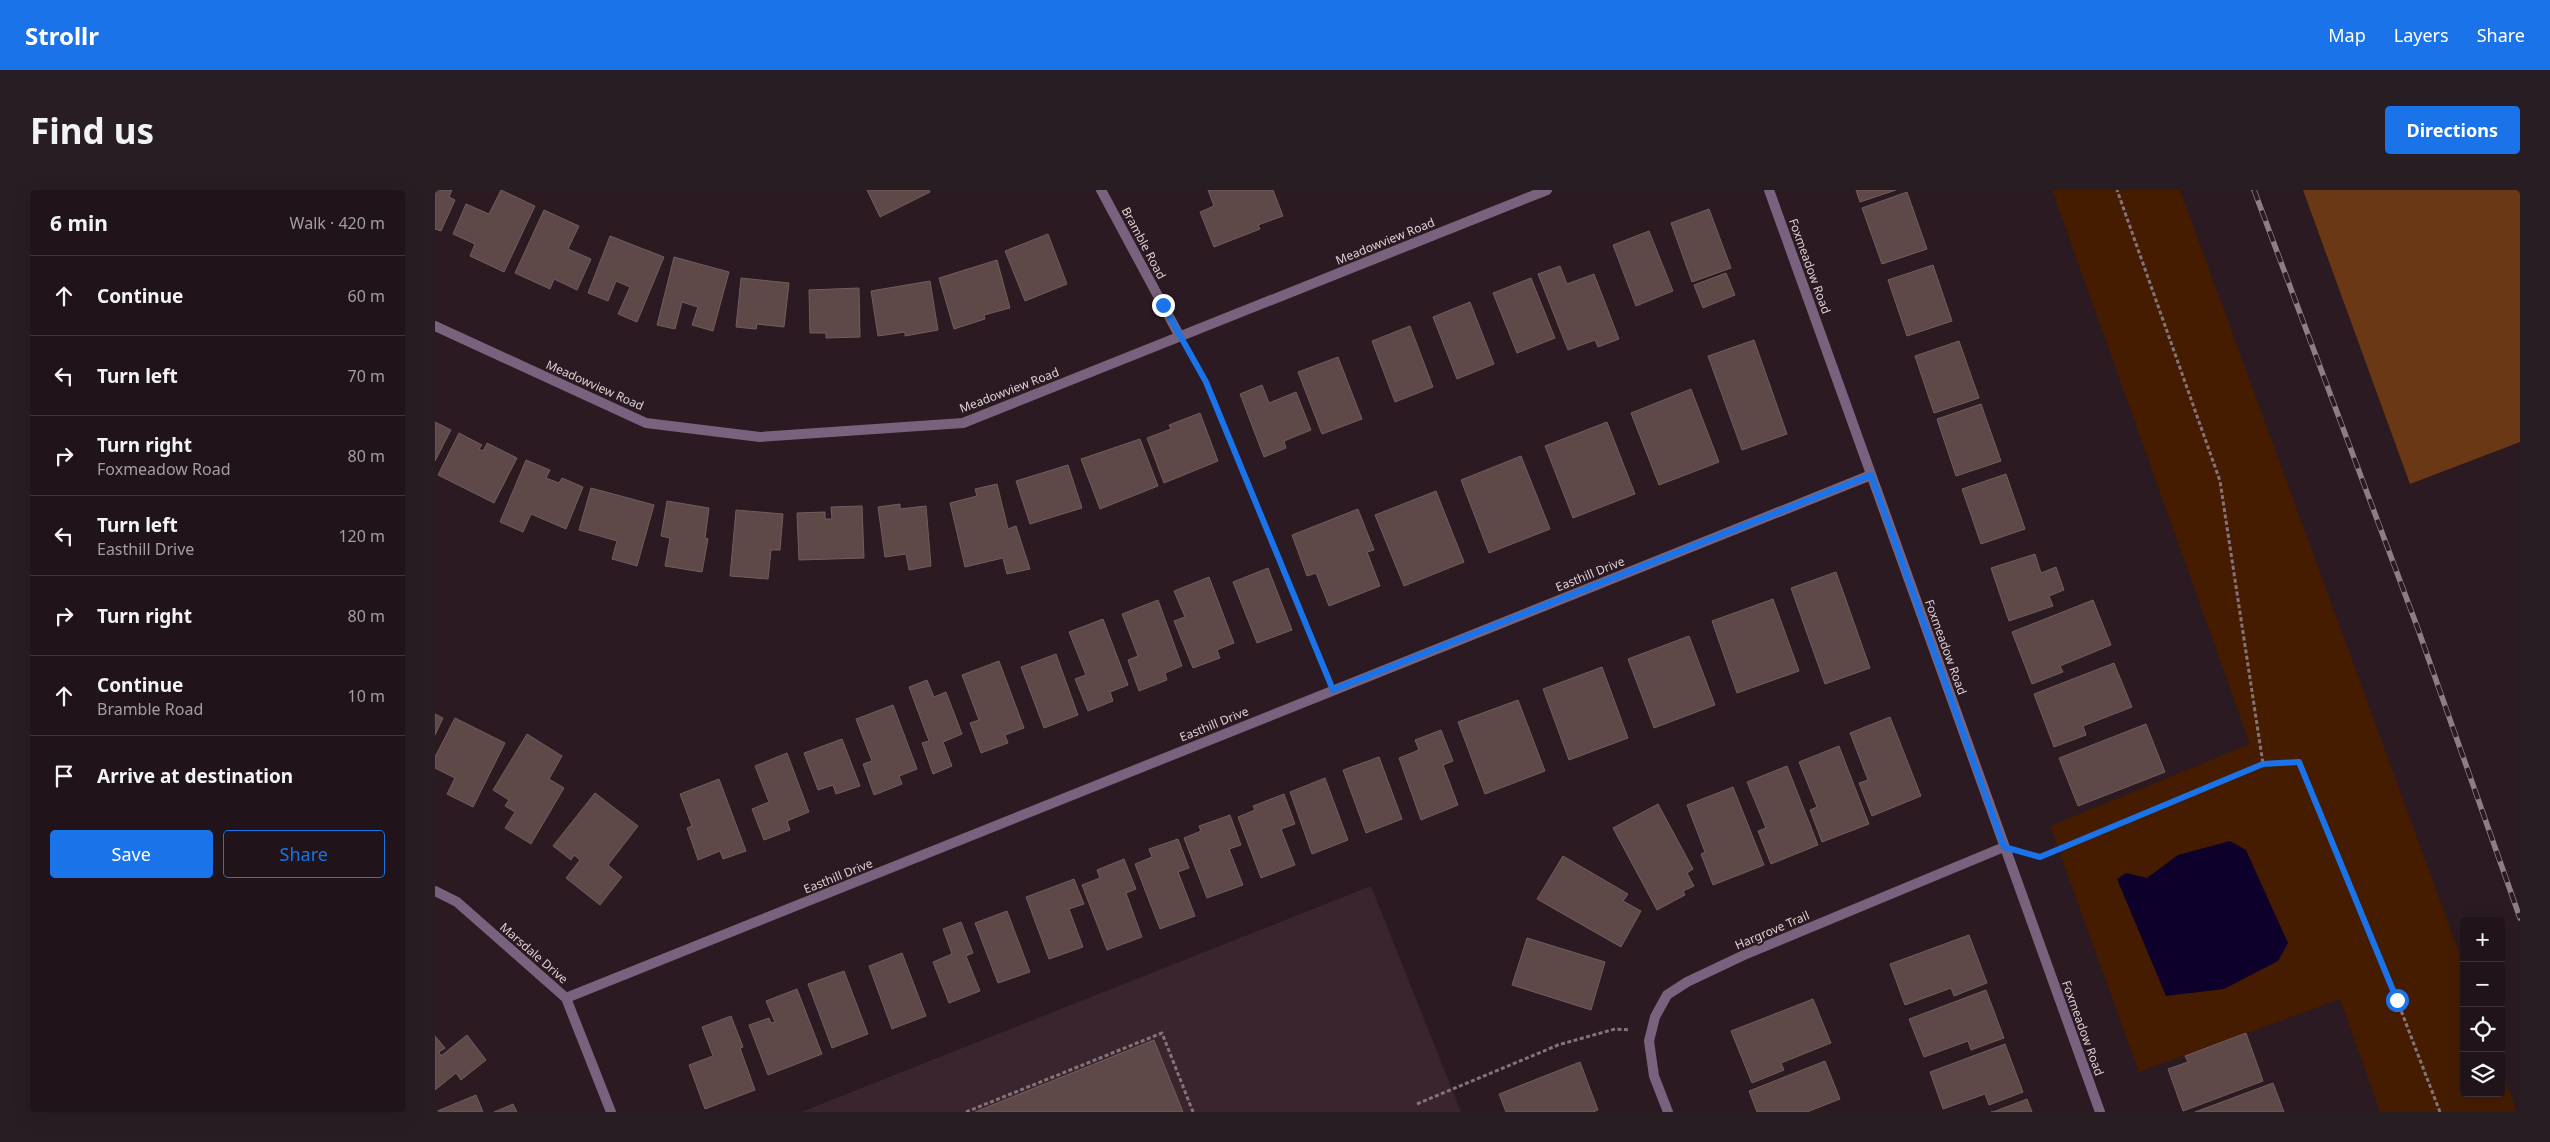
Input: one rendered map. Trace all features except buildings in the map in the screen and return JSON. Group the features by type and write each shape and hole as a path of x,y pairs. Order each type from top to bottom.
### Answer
{"street":[{"name":"Bramble Road","path":"1101,190 1179,335"},
{"name":"Meadowview Road","path":"435,326 646,422 761,437 963,423 1179,335 1547,190"},
{"name":"Foxmeadow Road","path":"1769,190 2100,1112"},
{"name":"Easthill Drive","path":"566,998 1871,475"},
{"name":"Hargrove Trail","path":"1668,1112 1654,1076 1649,1041 1655,1017 1667,995 1687,982 1744,955 2004,847"},
{"name":"Marsdale Drive","path":"435,891 457,902 566,998 611,1112"}],"path":[{"path":"2117,190 2220,481 2263,764"},
{"path":"1179,335 1206,382 1333,690"},
{"path":"2004,847 2040,857 2263,764 2299,762 2397,1000 2440,1112"},
{"path":"1417,1104 1557,1046 1615,1030 1651,1031"},
{"path":"966,1112 1162,1033 1193,1112"}],"shaded area":[{"path":"2052,190 2180,190 2460,955 2460,1097 2505,1097 2505,1080 2517,1112 2380,1112 2340,999 2139,1072 2050,826 2250,744"},
{"path":"2303,190 2520,190 2520,442 2410,484"},
{"path":"2230,841 2246,850 2288,943 2278,961 2224,989 2166,996 2117,879 2126,873 2147,878 2178,855"},
{"path":"1371,886 1461,1112 801,1112"}],"railway":[{"path":"2254,190 2418,629 2520,918"}],"route":[{"path":"1163,305 1206,382 1333,690 1871,475 2004,847 2040,857 2263,764 2299,762 2397,1000"}]}
